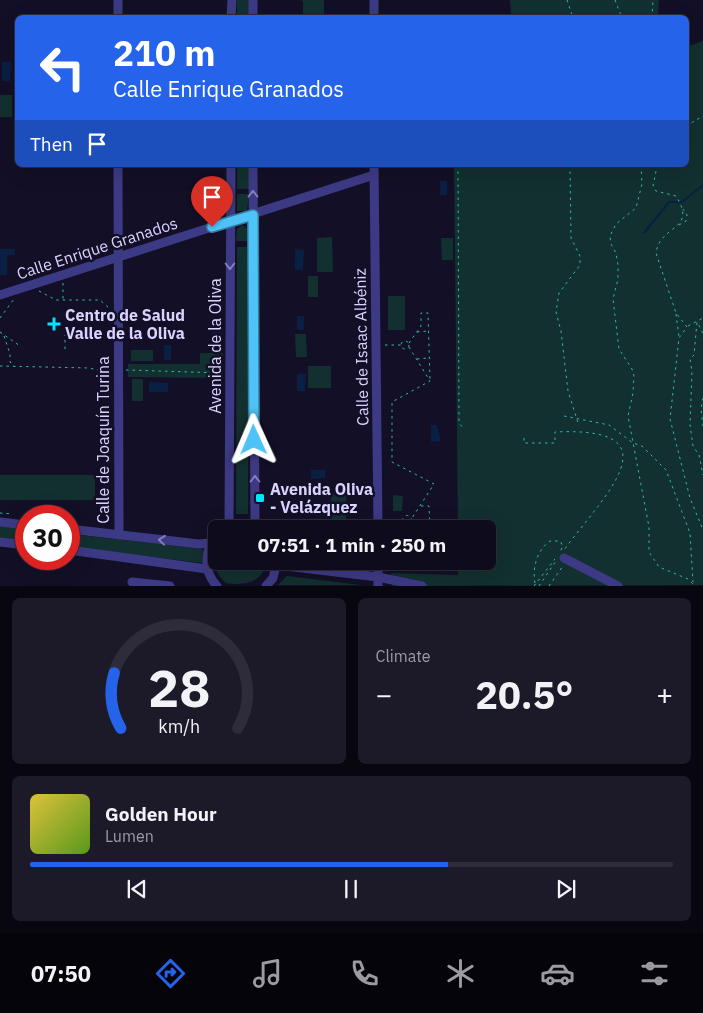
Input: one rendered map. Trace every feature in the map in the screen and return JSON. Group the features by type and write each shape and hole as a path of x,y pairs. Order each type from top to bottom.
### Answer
{"street":[{"path":"118,0 118,15"},
{"path":"232,0 232,15"},
{"path":"252,0 253,15"},
{"path":"374,0 374,15"},
{"name":"Calle de Joaquín Turina","path":"118,167 115,371 119,535"},
{"name":"Avenida de la Oliva","path":"228,520 231,167"},
{"path":"253,167 256,520"},
{"name":"Calle de Isaac Albéniz","path":"374,167 378,520"},
{"name":"Calle Enrique Granados","path":"0,295 374,175"},
{"path":"0,522 15,524"},
{"path":"80,531 200,544 208,541"},
{"path":"0,542 15,544"},
{"path":"208,551 206,556 207,569 214,584"},
{"path":"80,552 207,569"},
{"path":"565,561 618,586"},
{"path":"266,586 273,578 275,570"},
{"path":"316,570 378,581 422,586"},
{"path":"132,582 170,586"}],"path":[{"path":"567,0 572,15"},
{"path":"615,0 621,15"},
{"path":"652,15 653,0"},
{"path":"689,124 703,116"},
{"path":"458,167 459,422 464,429"},
{"path":"570,167 571,238 580,256 580,265 558,293 556,312 561,331 568,391 579,426"},
{"path":"641,167 639,201 636,208 616,224 610,236 610,244 616,253 618,265 618,278 613,299 619,348 632,368 634,376 633,393 628,416 650,527 649,552 659,566 693,583 695,586"},
{"path":"655,167 656,171 653,186 656,190 676,196 687,215 686,221 678,225"},
{"path":"683,209 675,230 668,232 658,242 656,252 676,313 679,338 670,419 690,498 703,530"},
{"path":"63,275 63,301"},
{"path":"0,318 26,287 56,300 100,300 112,310"},
{"path":"428,313 428,331 430,381 409,347 409,343 421,326 421,314 428,313"},
{"path":"676,313 687,327"},
{"path":"679,338 687,327 703,318"},
{"path":"697,322 703,333"},
{"path":"697,322 694,355 690,359 692,372 690,425 693,446 699,455 703,475"},
{"path":"417,332 428,331"},
{"path":"0,332 20,346"},
{"path":"65,335 65,349"},
{"path":"4,336 10,354 10,362 16,367"},
{"path":"384,346 401,345 404,341 409,343"},
{"path":"401,345 404,350 409,347"},
{"path":"417,359 429,358"},
{"path":"0,366 230,373"},
{"path":"403,520 406,516 412,518 434,484 392,462 392,402 430,381"},
{"path":"703,398 701,409 703,426"},
{"path":"564,416 609,425 633,443 642,446 666,470 690,533 693,583"},
{"path":"524,438 524,443 556,443 555,432 580,431 602,434 620,446 623,464 615,483 539,586"},
{"path":"420,506 429,506 430,520"},
{"path":"0,512 13,514"},
{"path":"550,541 562,542 563,546 556,558 534,584 533,574 541,551 550,541"},
{"path":"549,586 565,561"}],"green space":[{"path":"237,0 249,0 249,15 237,15"},
{"path":"300,0 324,0 324,15 303,15 303,1"},
{"path":"510,0 659,0 658,15 511,15"},
{"path":"703,41 703,585 392,586 391,573 458,575 458,570 496,570 496,520 458,520 454,167 689,167 689,46"},
{"path":"0,95 12,95 12,117 0,117"},
{"path":"237,167 249,167 249,189 237,189"},
{"path":"237,194 249,194 247,211 237,211"},
{"path":"242,225 248,229 248,241 236,241 237,229"},
{"path":"332,237 333,272 317,272 317,238"},
{"path":"441,238 453,238 453,260 442,260"},
{"path":"237,247 249,247 248,514 236,514"},
{"path":"308,276 318,276 318,297 308,297"},
{"path":"388,296 405,296 405,330 388,330"},
{"path":"295,334 306,334 307,357 296,357"},
{"path":"131,350 153,350 153,361 131,361"},
{"path":"200,353 223,353 223,378 128,377 128,364 200,364"},
{"path":"308,366 331,366 331,388 308,388"},
{"path":"132,379 143,379 143,401 132,401"},
{"path":"0,475 95,475 95,500 0,500"},
{"path":"346,494 346,520 331,520 331,495"},
{"path":"393,495 403,496 402,511 393,511"},
{"path":"0,526 15,528 15,541 0,539"},
{"path":"80,535 203,549 202,563 80,548"},
{"path":"217,570 263,570 257,578 240,584 226,583"},
{"path":"287,576 361,585 278,585"}],"water":[{"path":"2,62 11,62 10,81 2,81"},
{"path":"440,181 447,181 447,195 440,195"},
{"path":"0,249 15,249 15,255 7,255 7,275 0,275"},
{"path":"295,249 304,250 303,270 295,270"},
{"path":"297,316 304,316 304,330 297,330"},
{"path":"213,319 220,320 220,339 212,339"},
{"path":"164,345 171,345 171,360 164,360"},
{"path":"297,374 306,374 305,391 297,391"},
{"path":"149,382 168,383 168,392 149,392"},
{"path":"431,425 437,425 441,441 431,442"},
{"path":"311,470 325,470 325,478 311,479"}],"waterway":[{"path":"644,233 669,202 682,202 703,185"}],"place":[{"name":"Centro de Salud Valle de la Oliva","path":"54,324"},
{"name":"Avenida Oliva - Velázquez","path":"260,498"}],"route":[{"path":"212,227 253,215 254,440"}]}
